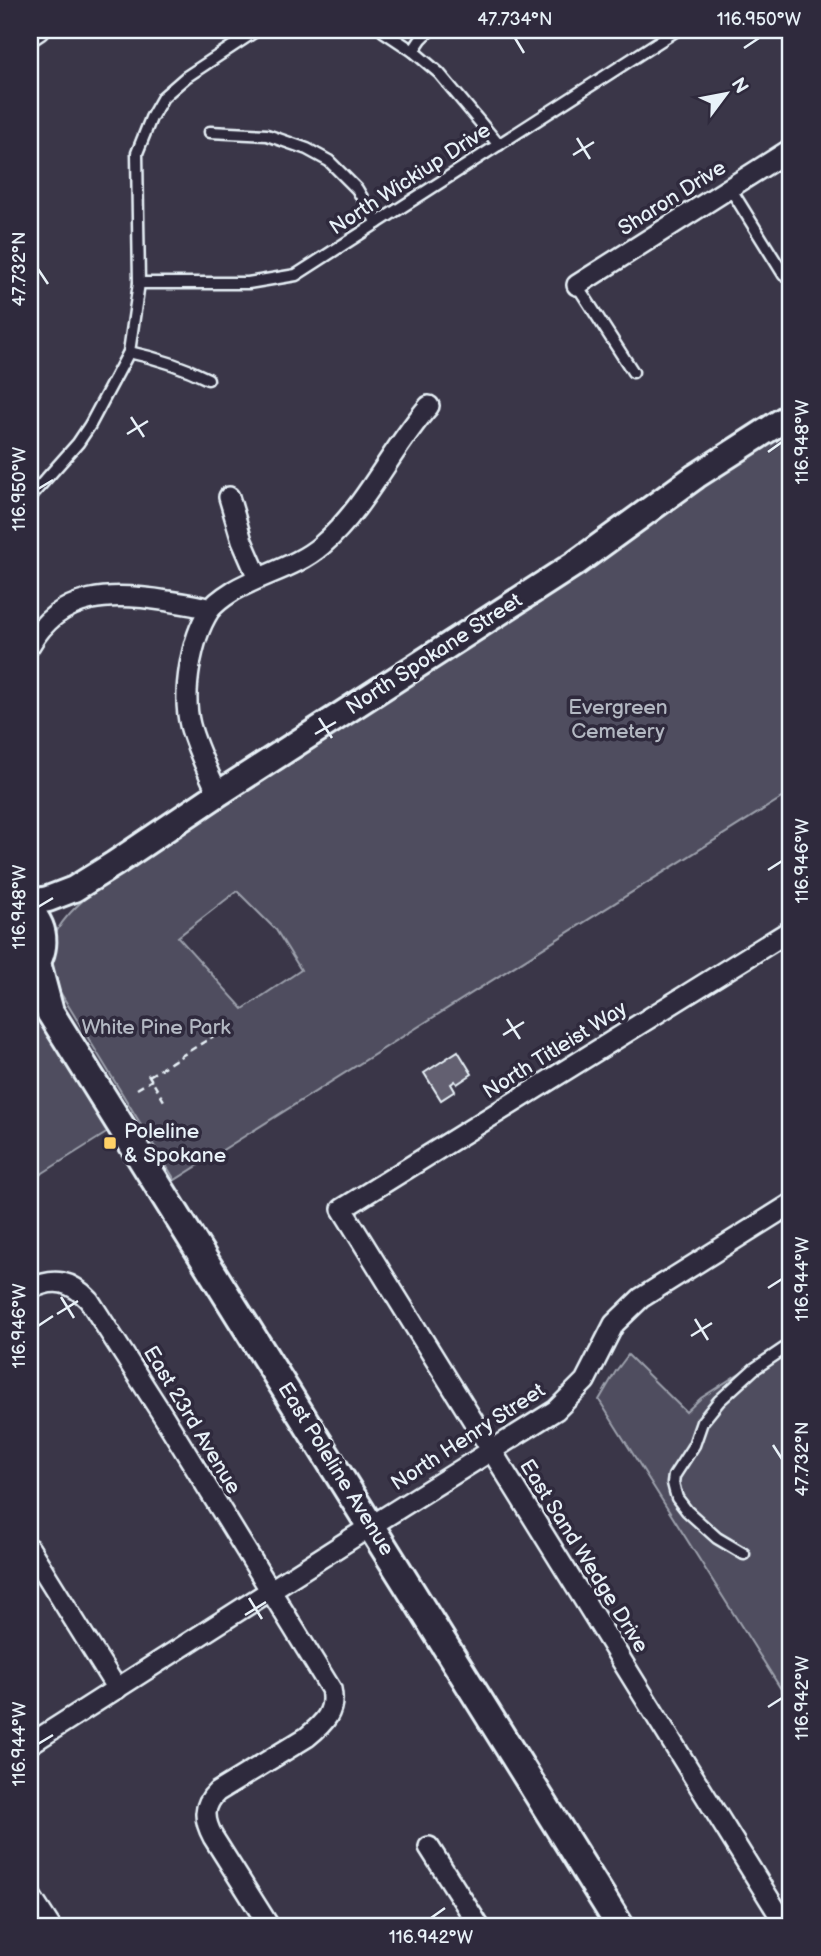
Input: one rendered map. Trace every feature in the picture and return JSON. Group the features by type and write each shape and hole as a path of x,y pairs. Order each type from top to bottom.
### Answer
{"main road":[{"name":"East Poleline Avenue","path":"30,912 41,928 36,957 50,1012"},
{"name":"East Poleline Avenue","path":"30,995 50,1012 620,1926"}],"street":[{"path":"30,36 39,30"},
{"name":"Sharon Drive","path":"578,285 791,149"},
{"path":"218,794 190,725 188,702 191,659 200,629 210,609 232,592 302,560 325,543 359,505 429,406"},
{"name":"North Spokane Street","path":"30,903 48,900 74,890 576,563 696,476 791,415"},
{"path":"229,497 242,541 258,578"},
{"path":"30,645 41,628 56,614 106,595 189,603 210,609"},
{"name":"North Spokane Street","path":"36,957 54,915 74,890"},
{"name":"North Titleist Way","path":"342,1209 791,930"},
{"name":"North Henry Street","path":"30,1744 556,1410 585,1381 614,1324 641,1298 791,1205"},
{"name":"East Sand Wedge Drive","path":"342,1209 786,1926"},
{"name":"East 23rd Avenue","path":"30,1289 42,1284 66,1283 78,1289 89,1300 109,1328 331,1689 331,1710 321,1726 209,1799 206,1824 269,1926"},
{"path":"30,1549 117,1689"},
{"path":"429,1847 479,1926"},
{"path":"30,1895 50,1926"}],"lane":[{"path":"33,492 78,443 129,352 139,283 137,153 146,129 163,97 186,76 257,30"},
{"path":"414,51 430,30"},
{"path":"383,32 414,51 439,73 499,145"},
{"name":"North Wickiup Drive","path":"139,283 248,283 296,275 669,32"},
{"path":"210,132 267,135 307,149 329,161 357,189 377,223"},
{"path":"730,188 784,275"},
{"path":"578,285 632,372"},
{"path":"129,352 156,358 208,379"},
{"path":"744,1554 717,1538 687,1511 675,1491 674,1476 694,1445 702,1422 719,1401 754,1368 791,1344"}],"path":[{"path":"137,1089 150,1077 220,1032 223,1037"},
{"path":"150,1077 164,1101"}],"green space":[{"name":"Evergreen Cemetery","path":"791,415 791,792 175,1180 52,979 49,961 57,930 79,904 119,871","holes":["237,891 276,930 301,970 243,1009 178,937"]},
{"name":"White Pine Park","path":"30,1005 108,1132 30,1181"},
{"path":"791,1340 791,1705 599,1400 628,1355 686,1412 701,1398"}],"building":[{"path":"458,1051 472,1074 457,1084 455,1081 451,1084 455,1091 441,1100 424,1073"}],"place":[{"name":"Poleline & Spokane","path":"110,1143"}]}
